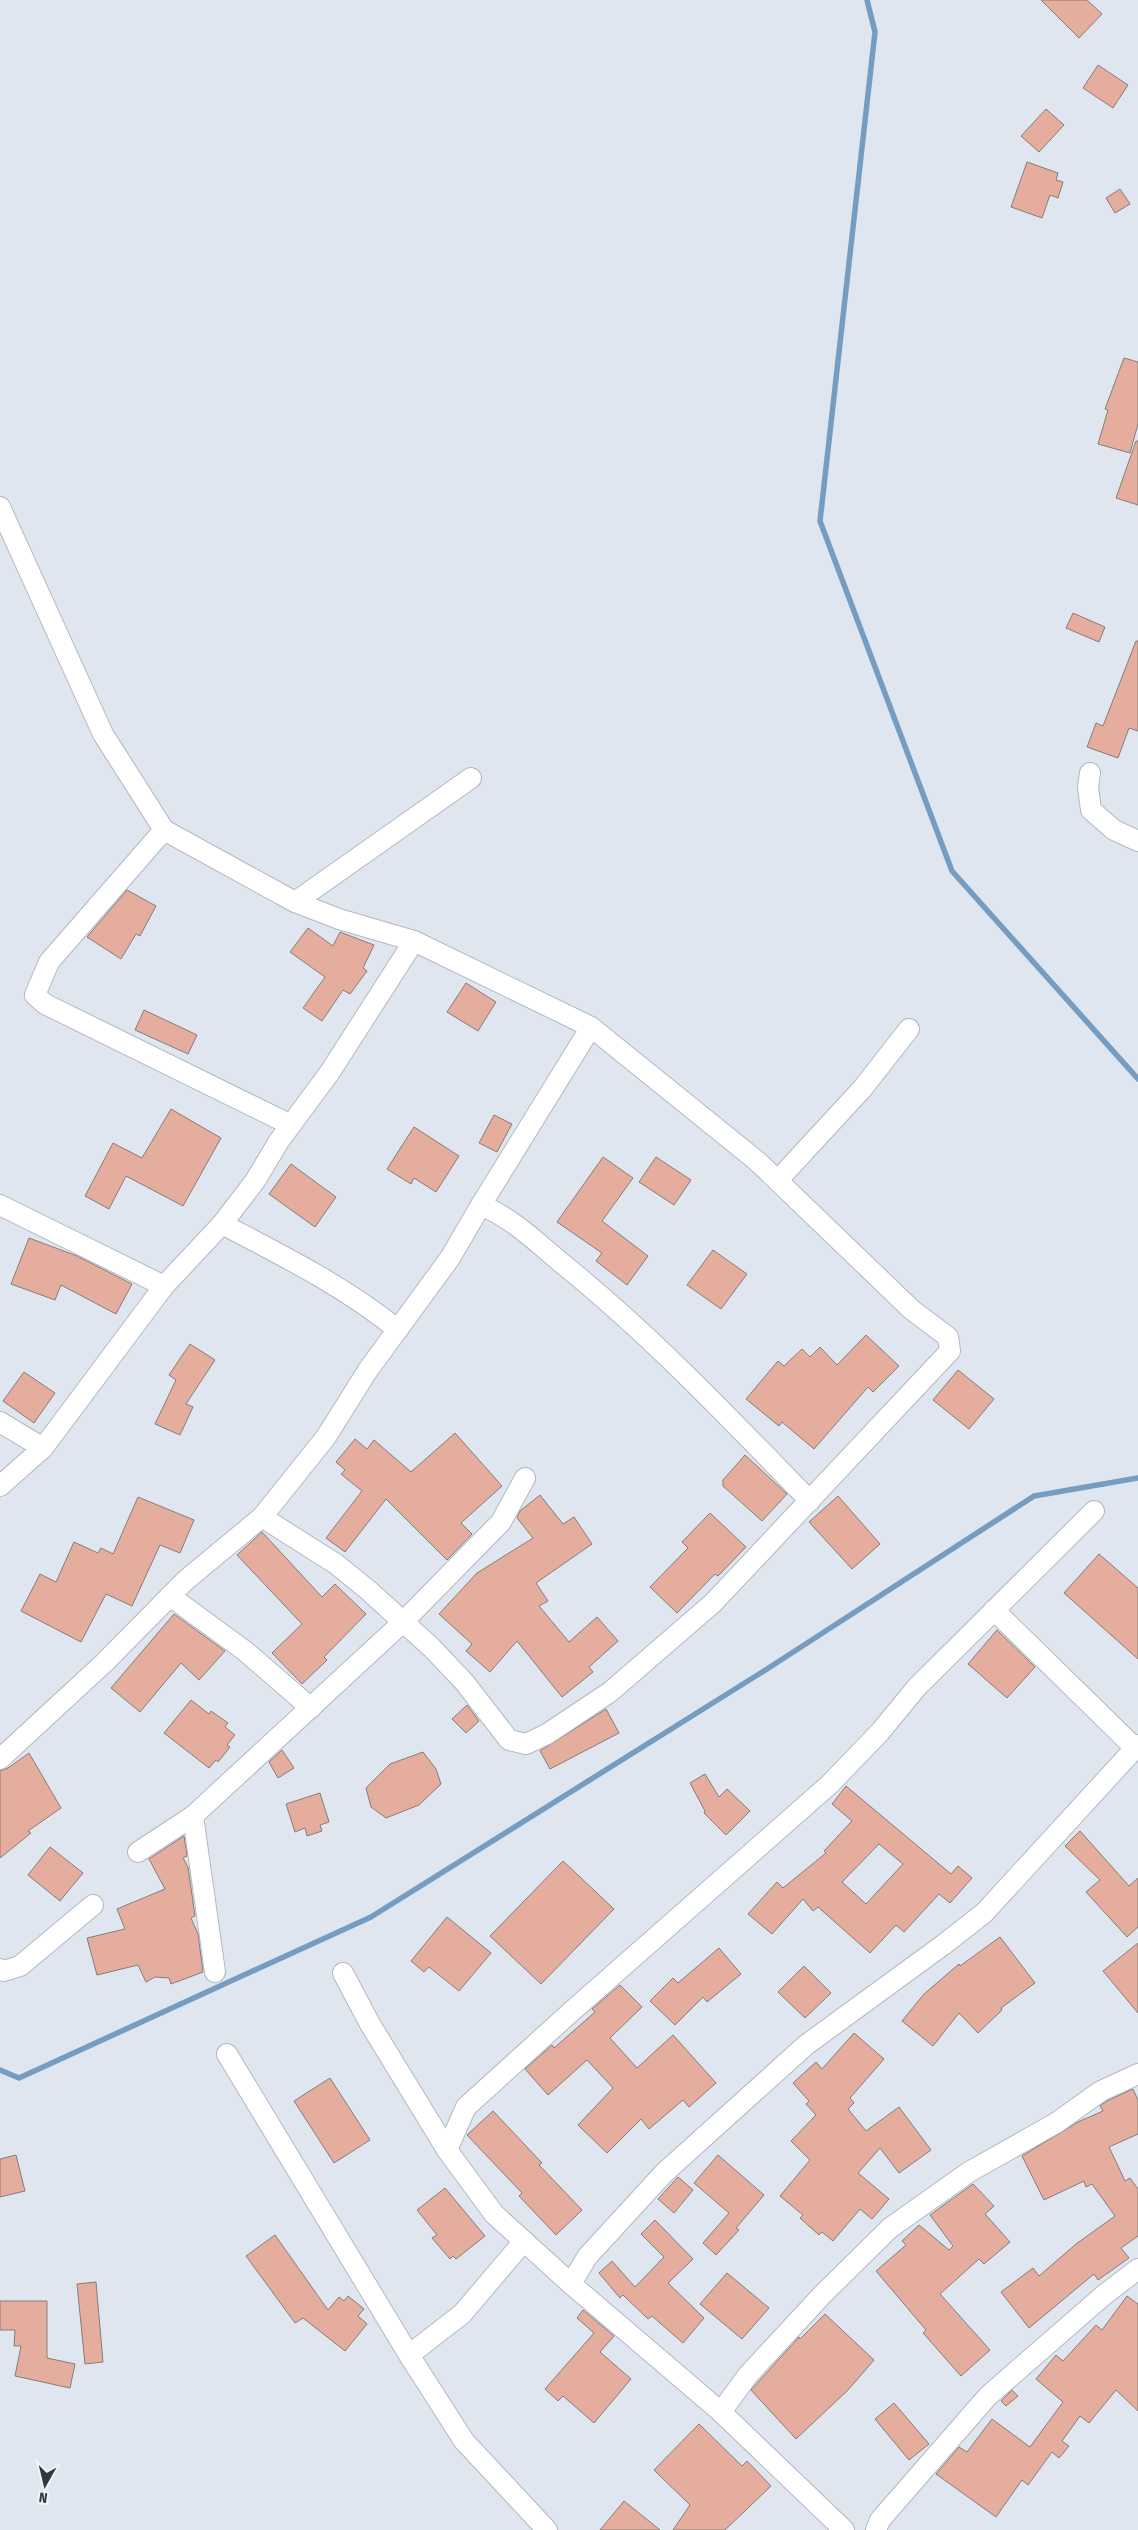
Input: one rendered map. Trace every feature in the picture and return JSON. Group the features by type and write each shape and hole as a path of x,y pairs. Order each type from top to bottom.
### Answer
{"street":[{"path":"0,507 103,734 164,830 295,902 339,919 414,941 591,1027 757,1161 912,1310 948,1338 950,1351 713,1603 610,1692 547,1734 526,1744 509,1740 465,1683 432,1648 336,1564 262,1516"},
{"path":"1090,773 1088,787 1091,810 1114,830 1138,841"},
{"path":"295,902 471,778"},
{"path":"164,830 50,962 35,995 45,1004 290,1125"},
{"path":"0,1486 43,1448 164,1286 222,1224 255,1181 290,1125 330,1072 414,941"},
{"path":"0,1758 104,1663 170,1596 262,1516 326,1437 368,1370 450,1258 591,1027"},
{"path":"778,1180 862,1089 910,1029"},
{"path":"0,1205 164,1286"},
{"path":"482,1206 504,1215 624,1315 664,1351 810,1501"},
{"path":"222,1224 327,1279 369,1306 398,1330"},
{"path":"0,1422 43,1448"},
{"path":"138,1852 193,1816 402,1623 501,1522 525,1478"},
{"path":"447,2150 466,2107 830,1784 880,1732 917,1687 1094,1511"},
{"path":"170,1596 245,1651 311,1708"},
{"path":"571,2284 587,2257 664,2173 806,2045 984,1913 1137,1746 994,1610"},
{"path":"193,1816 215,1972"},
{"path":"0,1969 4,1971 20,1966 93,1905"},
{"path":"343,1973 370,2024 447,2150 494,2214 571,2284 721,2412 844,2530"},
{"path":"227,2054 464,2441 547,2530"},
{"path":"721,2412 748,2375 823,2294 890,2228 969,2172 1056,2123 1101,2091 1138,2074"},
{"path":"410,2355 462,2314 524,2241"},
{"path":"876,2530 880,2520 988,2396 1104,2295 1138,2269"}],"building":[{"path":"1041,0 1087,0 1102,14 1079,38"},
{"path":"1098,65 1128,85 1113,108 1083,88"},
{"path":"1046,109 1064,125 1039,152 1021,136"},
{"path":"1027,162 1058,173 1056,180 1063,182 1058,198 1050,195 1042,218 1011,207"},
{"path":"1120,189 1130,204 1115,213 1106,198"},
{"path":"1124,358 1138,362 1138,424 1130,453 1098,444 1108,410 1105,409"},
{"path":"1136,441 1138,441 1138,505 1116,498"},
{"path":"1073,613 1105,627 1099,642 1066,628"},
{"path":"1136,641 1138,641 1138,731 1129,728 1118,758 1087,747 1096,723 1103,726"},
{"path":"127,890 156,906 140,936 136,934 121,959 87,937"},
{"path":"308,928 333,946 340,932 374,945 363,968 367,971 350,994 343,990 322,1021 303,1008 325,977 290,952"},
{"path":"466,983 496,1002 478,1031 447,1012"},
{"path":"144,1010 197,1035 188,1054 135,1030"},
{"path":"171,1109 221,1138 183,1206 126,1176 109,1209 85,1196 113,1143 142,1158"},
{"path":"494,1115 512,1124 497,1152 479,1143"},
{"path":"414,1127 459,1156 436,1192 414,1178 411,1184 387,1169"},
{"path":"603,1157 633,1178 602,1221 648,1256 627,1285 596,1261 602,1253 557,1222"},
{"path":"656,1157 691,1180 674,1205 639,1182"},
{"path":"291,1164 336,1197 315,1227 269,1194"},
{"path":"29,1238 77,1256 132,1284 116,1314 61,1285 55,1300 11,1284"},
{"path":"713,1250 747,1274 721,1309 687,1285"},
{"path":"866,1335 899,1366 873,1392 868,1387 814,1449 782,1422 779,1426 746,1399 778,1361 784,1366 802,1349 810,1357 820,1347 837,1365"},
{"path":"190,1344 215,1360 186,1404 193,1407 180,1435 155,1424 176,1380 169,1375"},
{"path":"958,1370 994,1399 969,1429 933,1400"},
{"path":"24,1372 55,1393 34,1423 3,1401"},
{"path":"455,1433 502,1486 461,1523 472,1534 447,1560 386,1499 345,1552 326,1538 362,1491 341,1474 345,1470 336,1462 355,1439 367,1449 374,1440 411,1472"},
{"path":"745,1455 787,1494 762,1521 723,1486 723,1480"},
{"path":"540,1495 563,1524 574,1517 592,1544 536,1583 548,1601 539,1606 569,1642 597,1617 618,1641 589,1667 593,1672 562,1697 517,1641 490,1672 466,1651 472,1644 439,1614 477,1573 533,1538 517,1518 520,1511"},
{"path":"838,1496 880,1544 852,1569 809,1522"},
{"path":"138,1497 194,1520 180,1553 160,1545 132,1606 106,1594 81,1642 21,1611 40,1574 56,1582 74,1542 98,1553 101,1548 113,1554"},
{"path":"710,1513 746,1547 718,1576 715,1574 677,1613 650,1587 688,1548 682,1542"},
{"path":"262,1532 322,1597 335,1584 366,1614 324,1657 327,1660 302,1684 272,1653 302,1624 237,1555"},
{"path":"1099,1554 1138,1588 1138,1659 1064,1593"},
{"path":"174,1614 225,1651 199,1680 181,1663 140,1712 111,1688"},
{"path":"997,1630 1035,1667 1007,1698 968,1664"},
{"path":"191,1700 209,1714 211,1711 228,1723 225,1727 235,1735 227,1745 230,1747 218,1762 216,1760 209,1768 164,1733"},
{"path":"467,1705 479,1721 466,1733 452,1719"},
{"path":"606,1709 619,1733 550,1769 540,1751"},
{"path":"282,1750 294,1768 278,1778 269,1762"},
{"path":"423,1752 436,1769 441,1784 419,1805 386,1818 371,1807 366,1788 390,1764"},
{"path":"29,1753 61,1808 28,1831 31,1833 0,1858 0,1771 8,1768"},
{"path":"705,1774 719,1797 727,1789 750,1811 726,1835 704,1813 705,1811 690,1783"},
{"path":"846,1786 951,1874 958,1866 972,1878 950,1903 939,1894 904,1932 896,1925 870,1953 818,1907 813,1911 803,1899 772,1934 748,1914 777,1882 783,1888 826,1853 824,1851 852,1821 832,1804","holes":["879,1844 903,1864 866,1904 842,1882"]},
{"path":"320,1793 329,1822 320,1825 322,1831 307,1836 305,1828 295,1832 286,1804"},
{"path":"1080,1831 1129,1886 1138,1878 1138,1927 1127,1937 1086,1892 1100,1880 1065,1846"},
{"path":"184,1836 187,1856 183,1858 188,1867 195,1916 191,1918 198,1934 203,1972 171,1984 169,1978 155,1977 146,1982 138,1965 97,1975 87,1938 125,1929 117,1909 165,1889 149,1859"},
{"path":"50,1847 83,1873 60,1901 28,1875"},
{"path":"563,1861 614,1909 541,1984 490,1936"},
{"path":"447,1917 491,1953 459,1991 429,1967 424,1972 411,1961"},
{"path":"1000,1937 1035,1983 1001,2008 1002,2010 978,2033 959,2013 933,2046 902,2021 924,1994 959,1964 960,1966"},
{"path":"1138,1943 1138,2013 1103,1971"},
{"path":"719,1948 741,1974 707,2002 703,1997 675,2025 650,2001 673,1978 678,1983"},
{"path":"804,1966 831,1993 805,2018 778,1992"},
{"path":"620,1985 642,2007 610,2038 637,2068 673,2035 716,2083 689,2107 683,2100 649,2129 641,2119 607,2153 578,2125 613,2088 587,2060 548,2095 525,2069 552,2045 554,2048 595,2012 592,2009"},
{"path":"854,2033 884,2059 850,2098 854,2103 848,2109 866,2131 899,2107 931,2150 899,2173 880,2148 858,2173 889,2199 872,2219 860,2209 833,2241 822,2232 819,2235 800,2218 803,2215 780,2196 810,2160 791,2141 816,2115 806,2104 809,2101 793,2083 816,2062 822,2069"},
{"path":"330,2078 370,2140 334,2163 294,2101"},
{"path":"1133,2089 1138,2100 1138,2134 1109,2147 1125,2181 1130,2178 1138,2189 1138,2236 1121,2248 1129,2258 1098,2280 1094,2274 1029,2328 1001,2292 1033,2268 1039,2276 1076,2244 1115,2216 1092,2184 1086,2187 1084,2181 1044,2200 1022,2156 1078,2122 1103,2111 1100,2106"},
{"path":"493,2111 542,2163 539,2165 582,2210 556,2235 519,2196 522,2193 467,2135"},
{"path":"16,2155 25,2191 0,2197 0,2159"},
{"path":"718,2155 764,2195 736,2228 739,2230 716,2255 703,2243 729,2213 694,2183"},
{"path":"678,2177 693,2190 674,2213 658,2199"},
{"path":"973,2184 994,2206 985,2214 1010,2242 984,2264 979,2259 940,2294 990,2350 961,2376 923,2333 926,2330 876,2271 906,2245 902,2241 919,2225 949,2250 953,2246 930,2215"},
{"path":"445,2188 485,2236 456,2259 453,2256 450,2259 432,2238 437,2235 417,2210"},
{"path":"655,2220 693,2259 668,2283 704,2318 683,2343 652,2316 648,2319 623,2295 620,2298 599,2273 612,2261 635,2287 664,2257 641,2234"},
{"path":"275,2235 328,2310 339,2297 344,2301 348,2296 364,2309 358,2316 367,2324 345,2351 303,2318 295,2323 246,2256"},
{"path":"727,2273 769,2308 742,2339 700,2304"},
{"path":"96,2282 103,2362 85,2364 77,2284"},
{"path":"1127,2296 1138,2304 1138,2411 1116,2390 1089,2423 1080,2416 1062,2441 1069,2446 1059,2458 1052,2452 1028,2485 1022,2480 996,2517 936,2474 959,2447 967,2452 992,2419 1030,2447 1063,2402 1036,2379 1056,2355 1063,2361 1096,2325 1102,2330"},
{"path":"0,2301 47,2301 47,2358 75,2364 70,2388 15,2376 21,2346 14,2346 15,2330 0,2330"},
{"path":"583,2310 614,2336 600,2352 631,2379 594,2423 563,2396 558,2401 545,2389 594,2333 577,2318"},
{"path":"825,2314 874,2360 848,2390 796,2439 751,2390 799,2337 800,2339"},
{"path":"1012,2390 1018,2396 1006,2406 1001,2401"},
{"path":"894,2403 929,2444 909,2460 875,2419"},
{"path":"699,2424 742,2466 747,2461 771,2486 725,2530 673,2530 690,2505 654,2470"},
{"path":"624,2501 660,2530 600,2530"}],"waterway":[{"path":"867,0 875,32 820,521 952,871 1138,1079"},
{"path":"0,2070 19,2078 371,1917 767,1669 1034,1496 1138,1478"}]}
